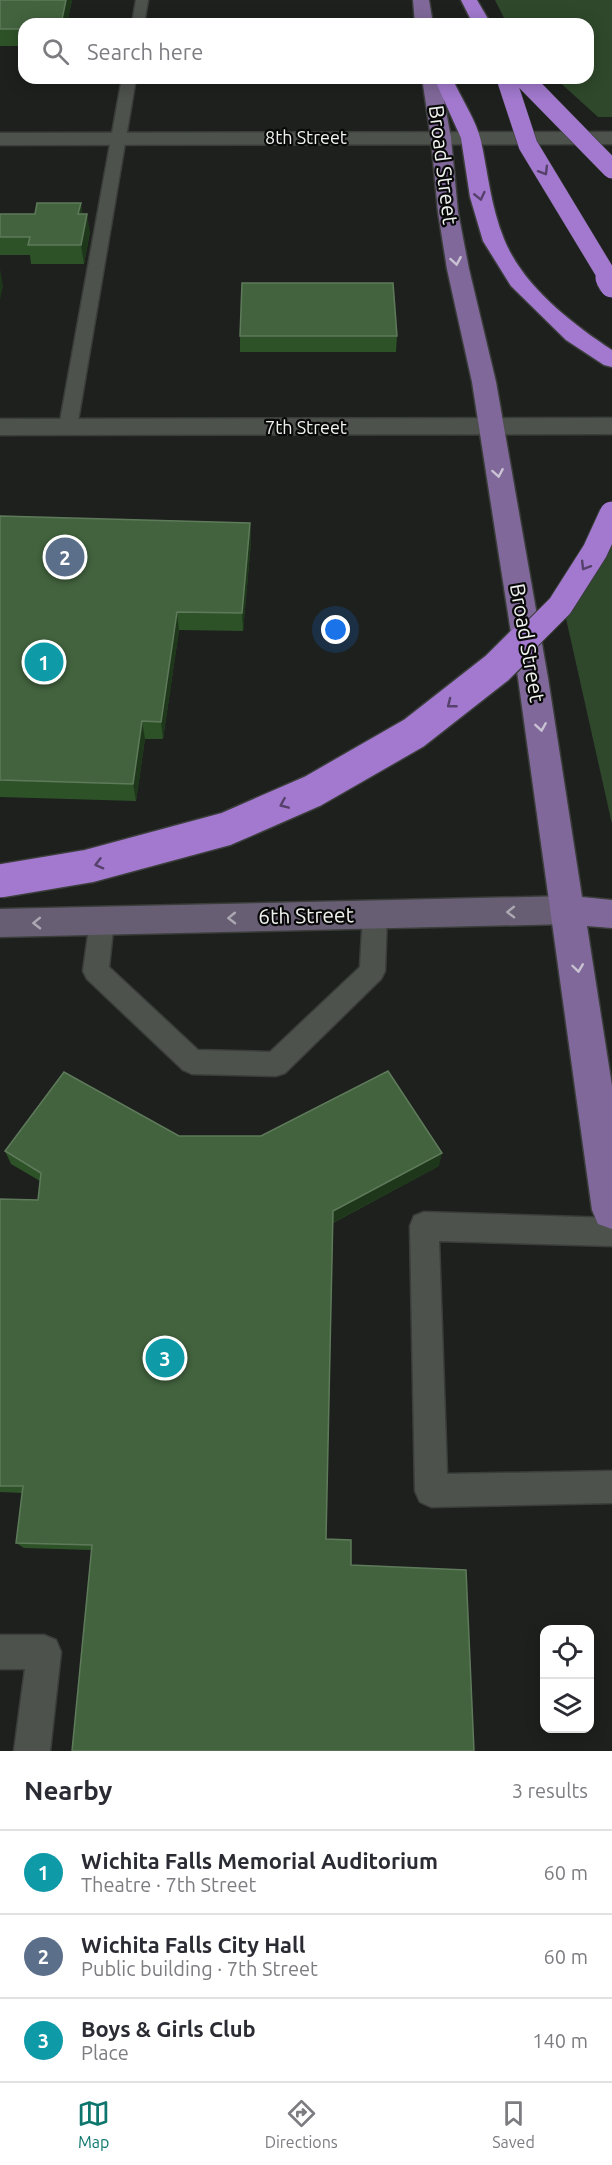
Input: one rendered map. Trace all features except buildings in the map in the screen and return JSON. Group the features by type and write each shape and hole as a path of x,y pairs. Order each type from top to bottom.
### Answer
{"highway":[{"path":"469,0 479,18"},
{"path":"446,84 471,138 480,197 494,241 522,286 574,335 612,360"},
{"path":"508,84 528,145 612,285"},
{"path":"529,84 612,169"},
{"path":"0,881 89,866 226,829 313,791 414,733 497,668 560,606 595,551 612,514"}],"main road":[{"path":"421,0 423,18"},
{"name":"Broad Street","path":"432,84 441,138 448,212 458,269 484,382 533,678 612,1210"},
{"name":"6th Street","path":"0,923 569,910 612,914"}],"street":[{"name":"8th Street","path":"0,139 612,138"},
{"name":"7th Street","path":"0,427 490,428 612,426"}],"lane":[{"path":"139,18 142,0"},
{"path":"68,427 128,84"},
{"path":"102,921 96,971 192,1062 276,1064 372,971 375,914"},
{"path":"612,1232 424,1226 431,1491 612,1487"},
{"path":"0,1652 44,1652 32,1751"}],"green space":[{"path":"495,0 612,0 612,117 598,117 562,84 594,84 594,18 504,18"},
{"path":"612,542 612,824 565,614"}],"place":[{"name":"Wichita Falls City Hall","path":"65,557"},
{"name":"Wichita Falls Memorial Auditorium","path":"44,662"},
{"name":"Boys & Girls Club","path":"165,1358"}]}
